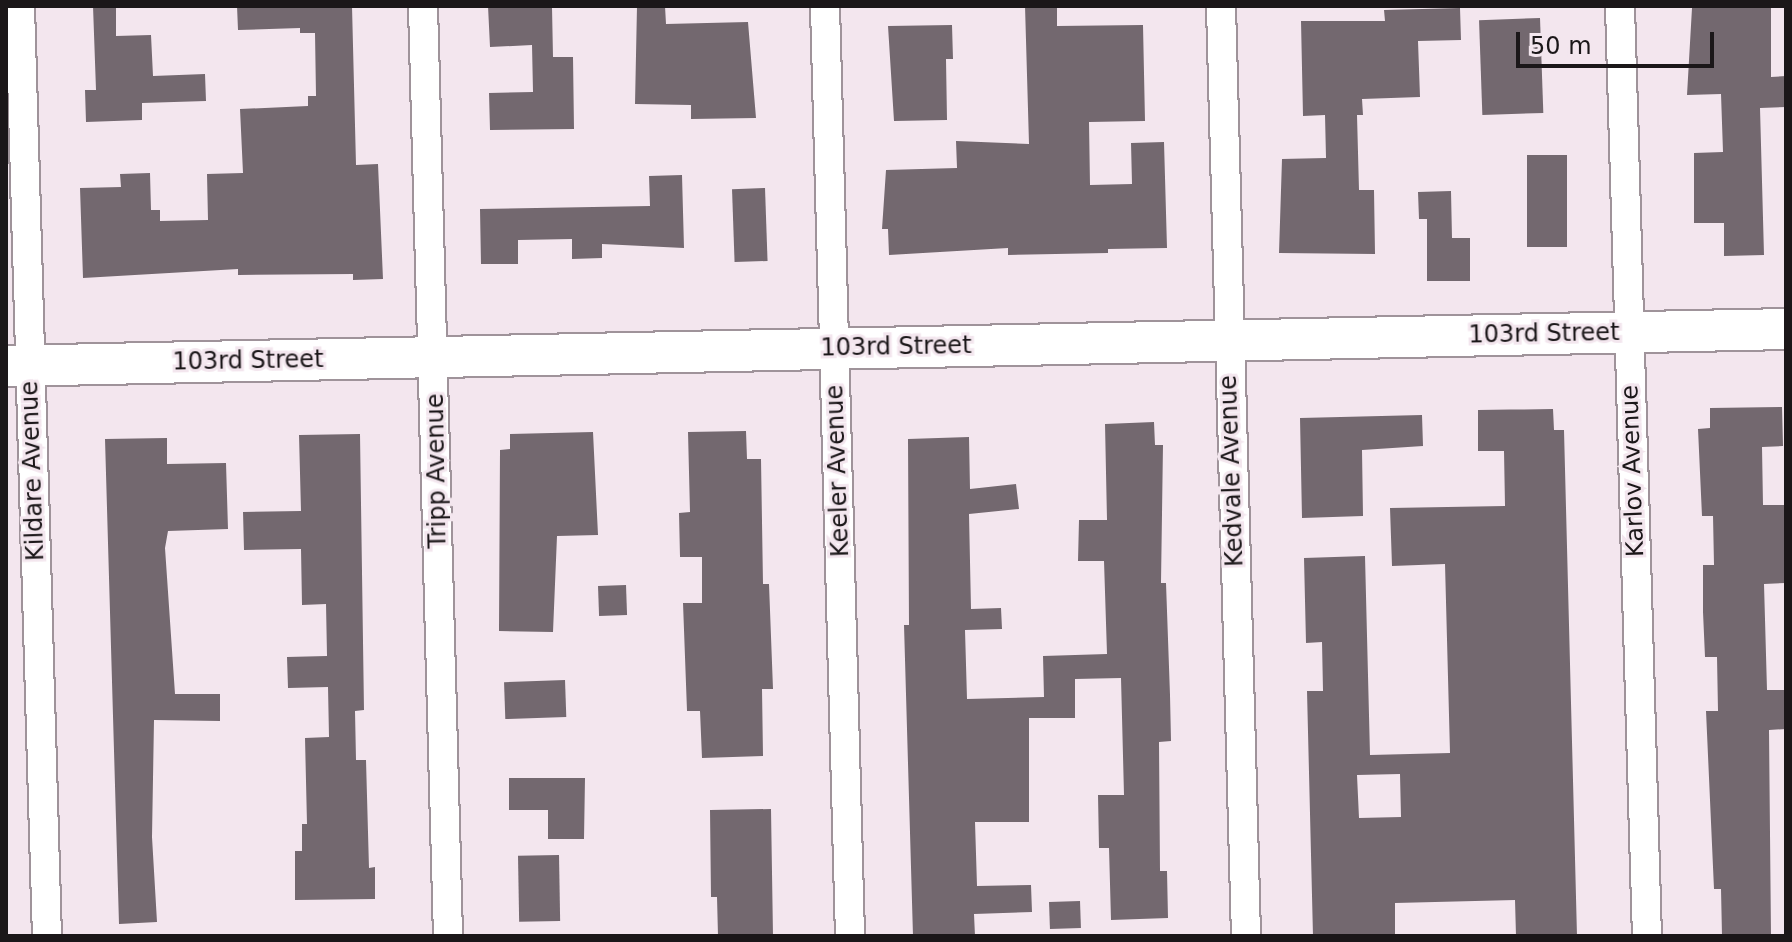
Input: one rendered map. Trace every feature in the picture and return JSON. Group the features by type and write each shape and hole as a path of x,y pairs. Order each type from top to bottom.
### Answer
{"main road":[{"name":"103rd Street","path":"18,366 1786,329"}],"street":[{"name":"Kildare Avenue","path":"20,6 18,366 47,936"},
{"name":"Tripp Avenue","path":"423,6 448,936"},
{"name":"Keeler Avenue","path":"825,6 850,936"},
{"name":"Kedvale Avenue","path":"1221,6 1246,936"},
{"name":"Karlov Avenue","path":"1620,6 1647,936"}],"building":[{"path":"93,6 116,6 116,36 151,35 153,76 205,74 206,101 142,103 142,120 86,122 85,90 96,90"},
{"path":"237,6 352,6 356,165 378,164 383,279 353,280 353,274 238,275 238,269 83,278 80,188 121,187 120,174 150,173 151,210 160,210 160,221 208,220 207,174 243,173 240,109 308,106 308,96 316,96 315,33 300,33 300,28 238,30"},
{"path":"488,6 552,7 553,57 573,57 574,129 490,130 489,93 533,92 532,45 490,47"},
{"path":"637,6 665,6 666,24 748,22 756,118 691,119 691,105 635,104"},
{"path":"1025,6 1057,6 1057,26 1143,25 1145,121 1089,122 1090,185 1132,184 1131,143 1164,142 1167,248 1108,249 1108,253 1008,255 1008,248 889,255 888,229 882,229 886,170 957,168 956,141 1029,144"},
{"path":"1771,6 1771,77 1786,76 1786,107 1760,108 1764,255 1724,256 1724,223 1694,223 1694,153 1723,152 1721,94 1687,95 1692,8"},
{"path":"1460,8 1461,40 1418,41 1420,97 1362,99 1363,115 1357,115 1359,190 1374,190 1375,254 1279,253 1282,159 1326,158 1325,115 1303,116 1301,21 1385,21 1384,10"},
{"path":"1540,18 1543,113 1482,115 1479,20"},
{"path":"952,25 953,59 946,59 947,120 894,121 888,26"},
{"path":"1527,155 1567,155 1567,247 1527,247"},
{"path":"682,175 684,248 602,244 602,258 572,259 572,239 518,240 518,264 481,264 480,209 650,206 649,176"},
{"path":"765,188 768,261 735,262 732,189"},
{"path":"1451,191 1452,238 1470,238 1470,281 1427,281 1427,219 1419,219 1418,192"},
{"path":"1782,407 1783,446 1762,447 1763,505 1786,505 1786,583 1764,584 1767,690 1786,690 1786,729 1769,730 1771,936 1722,936 1721,889 1714,889 1706,711 1718,711 1717,657 1705,657 1703,612 1703,565 1714,565 1713,516 1702,516 1698,429 1710,428 1710,408"},
{"path":"1553,409 1554,430 1564,430 1577,936 1516,936 1515,900 1395,903 1395,936 1313,936 1307,691 1323,691 1322,642 1306,643 1304,558 1365,556 1370,755 1450,753 1445,564 1392,566 1390,508 1505,506 1504,451 1478,451 1478,410","holes":["1400,774 1401,817 1359,818 1357,775"]},
{"path":"1422,415 1423,446 1362,450 1363,516 1302,518 1300,418"},
{"path":"1154,422 1155,445 1163,445 1161,583 1166,583 1171,741 1159,742 1160,871 1167,871 1168,918 1111,920 1109,848 1099,848 1098,795 1124,795 1121,678 1075,679 1075,718 1029,718 1029,822 975,822 977,886 1031,885 1032,912 974,914 975,936 913,936 904,625 909,625 908,439 969,437 970,489 1016,484 1019,509 969,514 971,609 1001,608 1002,629 965,630 967,699 1044,697 1043,656 1107,654 1104,561 1078,561 1079,520 1107,520 1105,424"},
{"path":"746,431 747,459 761,459 763,584 769,584 773,689 762,689 763,756 702,758 700,711 687,711 683,603 702,603 702,557 680,557 679,513 690,512 688,432"},
{"path":"593,432 598,535 557,536 553,632 499,631 500,450 510,449 510,434"},
{"path":"360,434 364,710 355,711 356,760 366,760 369,868 375,867 375,899 295,900 295,851 302,851 302,824 307,824 305,738 329,737 328,687 288,688 287,657 327,656 326,604 302,605 301,549 244,550 243,512 301,511 299,435"},
{"path":"167,438 167,464 226,463 228,529 168,531 165,548 175,694 220,694 220,721 154,720 152,837 157,922 119,924 105,439"},
{"path":"626,585 627,615 599,616 598,586"},
{"path":"565,680 566,717 505,719 504,682"},
{"path":"509,778 585,778 584,839 548,839 548,810 509,810"},
{"path":"771,809 773,936 718,936 717,897 711,897 710,810"},
{"path":"559,855 560,921 519,922 518,856"},
{"path":"1080,901 1081,928 1050,929 1049,902"}]}
